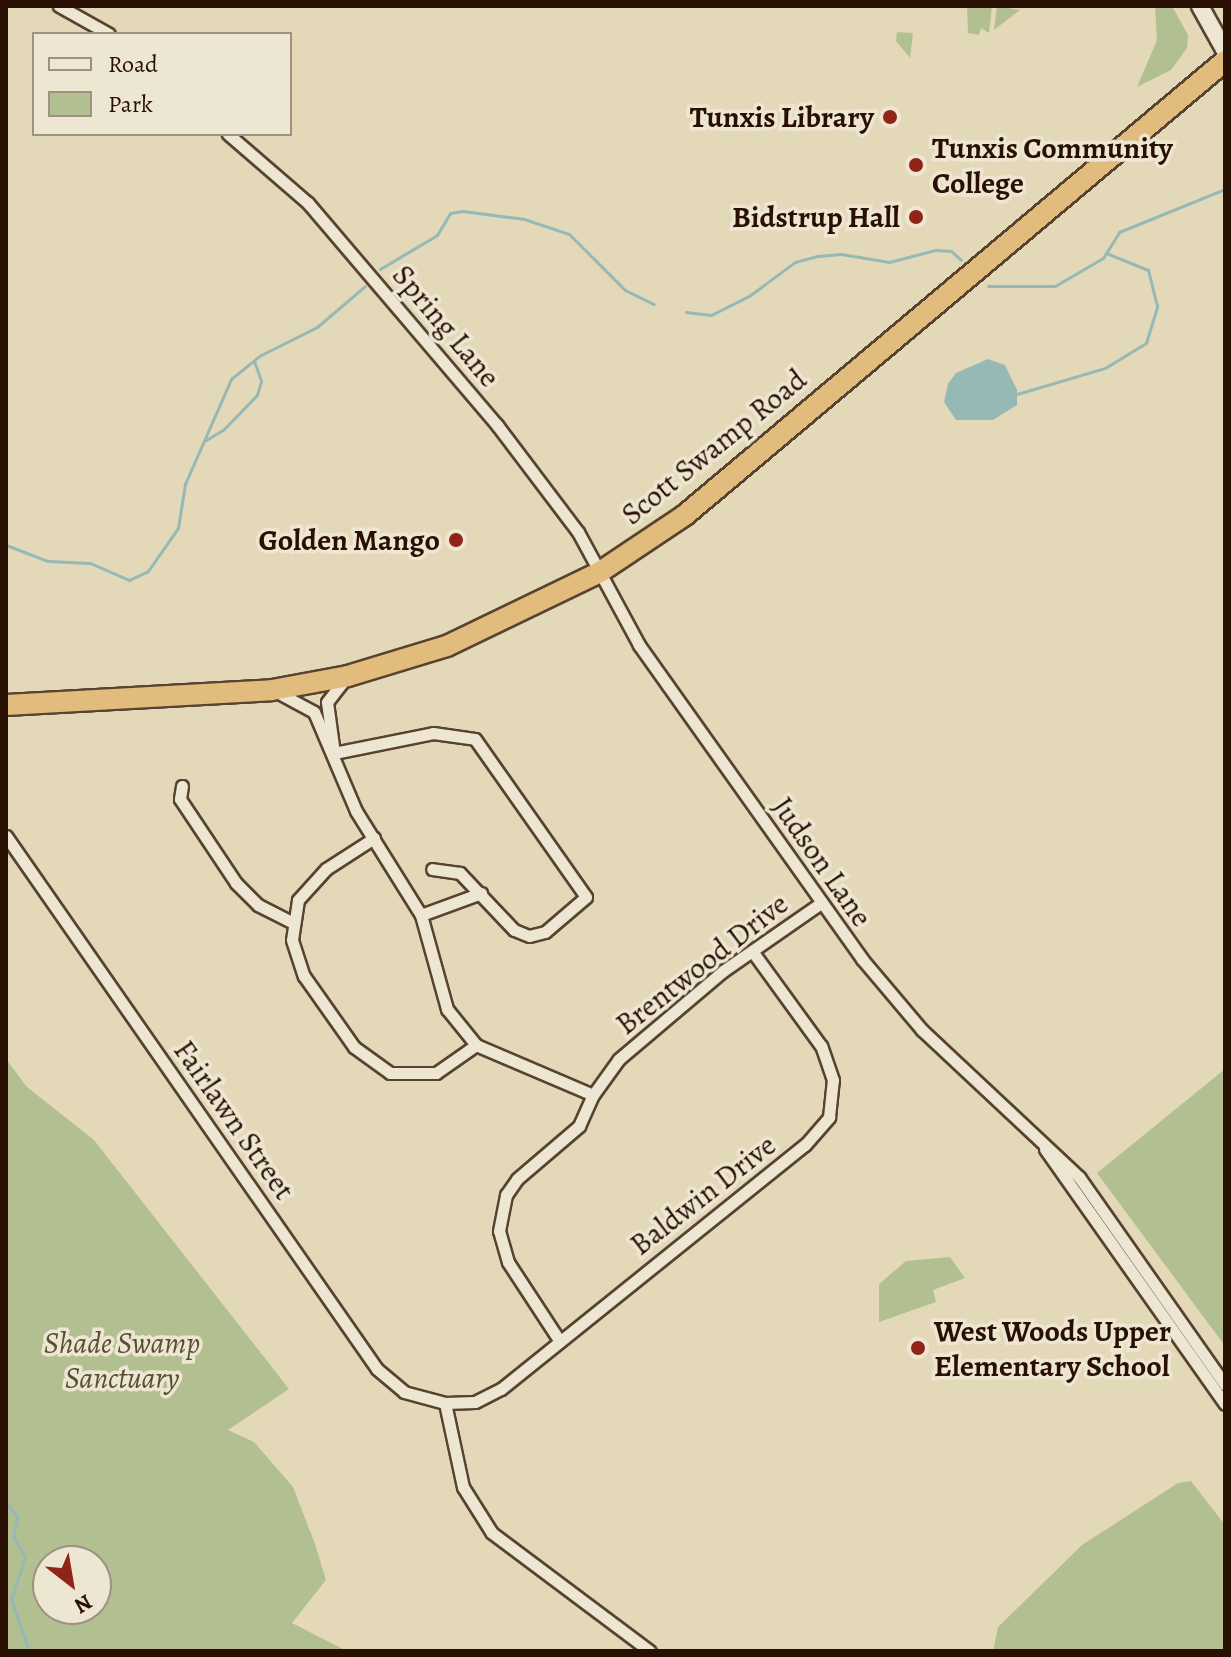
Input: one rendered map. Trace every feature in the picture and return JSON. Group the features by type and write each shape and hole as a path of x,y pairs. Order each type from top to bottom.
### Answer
{"highway":[{"name":"Scott Swamp Road","path":"6,705 272,690 348,676 447,646 600,572 685,515 1225,61"}],"main road":[{"path":"1200,6 1225,51"}],"street":[{"path":"67,7 106,32"},
{"name":"Spring Lane","path":"230,136 308,203 380,284 497,425 578,532 600,572"},
{"name":"Judson Lane","path":"600,572 639,645 821,903 899,1006 1045,1149 1071,1168 1105,1209 1225,1385"},
{"path":"348,676 327,702 334,753 356,811 421,915 447,1009 476,1045 593,1095"},
{"path":"272,690 314,712 325,743 334,753"},
{"path":"334,753 384,739 450,732 465,734 484,746 586,897 545,932 529,936 514,930 460,873 432,869"},
{"path":"182,786 180,799 236,883 258,905 293,923"},
{"name":"Fairlawn Street","path":"6,836 377,1369 404,1392 445,1403"},
{"path":"374,838 314,879 298,900 293,923 294,952 304,976 354,1047 376,1067 406,1076 436,1073 476,1045"},
{"path":"421,915 481,893"},
{"name":"Brentwood Drive","path":"559,1340 508,1262 500,1212 517,1179 579,1126 593,1095 619,1059 752,951 821,903"},
{"name":"Baldwin Drive","path":"445,1403 475,1402 501,1389 805,1145 829,1117 833,1080 821,1046 752,951"},
{"name":"Judson Lane","path":"1045,1149 1225,1404"},
{"path":"445,1403 463,1487 492,1533 650,1651"}],"green space":[{"path":"967,6 992,6 989,33 981,28 979,35 968,33"},
{"path":"997,6 1020,10 994,30"},
{"path":"1155,6 1172,6 1188,35 1187,48 1171,70 1137,87 1157,40"},
{"path":"897,32 913,33 910,58 896,41"},
{"name":"Shade Swamp Sanctuary","path":"6,1059 27,1087 94,1140 289,1389 228,1430 254,1442 293,1487 315,1544 326,1580 292,1623 347,1651 6,1651"},
{"path":"1225,1069 1225,1346 1097,1173"},
{"path":"950,1257 965,1278 933,1290 936,1302 879,1322 879,1284 906,1261"},
{"path":"1191,1481 1225,1525 1225,1651 993,1651 998,1627 1082,1545 1178,1483"}],"water":[{"path":"988,359 1005,365 1017,390 1017,405 993,420 956,420 944,402 948,384 956,373"}],"waterway":[{"path":"988,286 1055,286 1103,258 1119,232 1225,189"},
{"path":"380,269 437,235 450,213 463,211 524,219 569,234 625,290 654,304"},
{"path":"686,312 711,315 749,296 795,262 818,256 841,254 889,262 935,250 951,251 961,260"},
{"path":"1017,394 1105,368 1146,343 1157,306 1148,270 1106,253"},
{"path":"6,545 48,561 90,563 129,580 148,571 178,528 185,484 231,379 261,355 317,327 365,286"},
{"path":"206,440 224,429 257,395 261,381 254,361"},
{"path":"6,1502 17,1517 13,1536 25,1557 11,1599 29,1651"}],"place":[{"name":"Tunxis Library","path":"890,117"},
{"name":"Tunxis Community College","path":"916,165"},
{"name":"Bidstrup Hall","path":"916,217"},
{"name":"Golden Mango","path":"456,540"},
{"name":"West Woods Upper Elementary School","path":"918,1348"}]}
